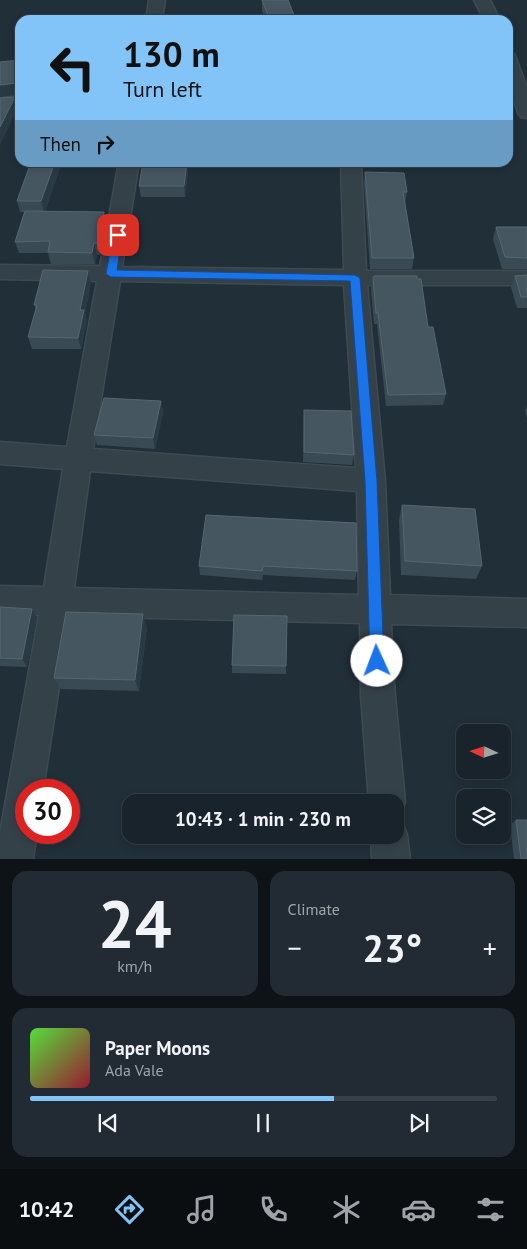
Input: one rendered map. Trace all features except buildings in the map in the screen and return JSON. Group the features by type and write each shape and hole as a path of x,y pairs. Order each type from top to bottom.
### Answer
{"street":[{"path":"155,15 157,0"},
{"path":"482,0 490,15"},
{"path":"513,74 527,112 513,112"},
{"path":"0,103 15,102"},
{"path":"14,859 57,602 78,458 128,167"},
{"path":"351,167 355,278 371,481 378,696 386,794"},
{"path":"0,272 355,278 527,278"},
{"path":"0,453 371,481"},
{"path":"0,600 527,613"},
{"path":"390,844 391,859"}],"route":[{"path":"118,235 111,274 355,278 371,481 377,661"}]}
